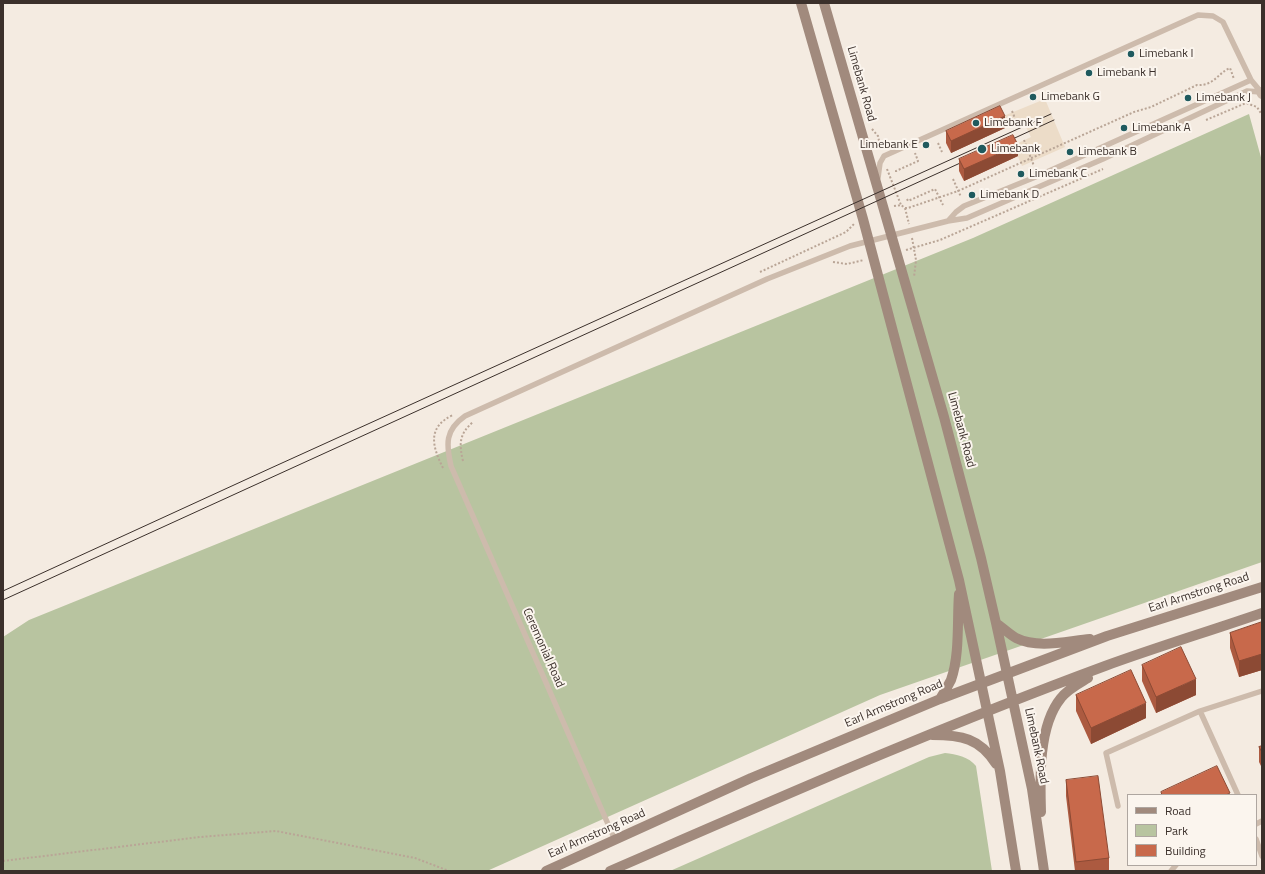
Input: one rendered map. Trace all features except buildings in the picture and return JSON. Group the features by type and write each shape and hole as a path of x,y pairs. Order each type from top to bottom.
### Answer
{"main road":[{"path":"801,3 873,258 959,580 1000,771 1016,871"},
{"name":"Limebank Road","path":"824,3 897,252 958,469 996,623 1032,789 1044,871"},
{"path":"940,699 951,679 954,665 957,637 959,580"},
{"name":"Earl Armstrong Road","path":"546,871 751,778 940,699 1108,636 1262,587"},
{"path":"610,871 858,764 1013,701 1106,666 1262,613"},
{"path":"996,623 1017,638 1032,643 1058,642 1108,636"},
{"path":"1041,844 1040,774 1043,746 1049,720 1060,699 1070,689 1106,666"},
{"path":"926,736 951,736 974,742 983,747 1000,771"}],"lane":[{"path":"877,187 878,170 883,157 1198,15 1213,16 1223,22 1251,80 1261,93"},
{"path":"948,221 964,206 1038,176 1251,80"},
{"name":"Ceremonial Road","path":"615,840 450,466 448,451 449,435 457,421 465,416 767,279 868,240 973,216 1103,159 1247,91 1261,93"},
{"path":"1118,806 1106,754 1200,711 1262,691"},
{"path":"1200,711 1238,794"},
{"path":"1257,842 1262,856"}],"path":[{"path":"897,205 901,205 906,208 958,191 1134,112 1197,85 1202,85 1217,79 1225,70 1230,68 1232,72"},
{"path":"1242,103 1257,107 1262,115"},
{"path":"1012,111 1017,123"},
{"path":"1024,140 1034,166"},
{"path":"938,143 942,152"},
{"path":"896,172 918,161 915,153"},
{"path":"883,157 901,205"},
{"path":"953,179 961,197"},
{"path":"907,199 908,201 935,188 943,205"},
{"path":"906,208 906,213"},
{"path":"913,242 916,260 914,282"},
{"path":"897,252 918,246"},
{"path":"828,262 847,264 873,258"},
{"path":"463,461 460,448 463,434 466,428 476,420"},
{"path":"3,861 200,837 276,831 415,858 449,871"}],"green space":[{"path":"1249,114 1262,161 1262,562 880,695 487,871 3,871 3,637 29,620 973,238"},
{"path":"945,753 962,756 970,760 976,766 992,871 670,871 929,757"}],"shaded area":[{"path":"1045,99 1065,147 1022,166 1015,150 1019,148 1016,144 1031,137 1023,121 1009,127 1006,122 1003,123 1001,117"}],"tram line":[{"path":"3,591 1051,114"},
{"path":"1006,142 1054,120"},
{"path":"3,600 969,159"}],"place":[{"name":"Limebank I","path":"1131,54"},
{"name":"Limebank H","path":"1089,73"},
{"name":"Limebank G","path":"1033,97"},
{"name":"Limebank J","path":"1188,98"},
{"name":"Limebank F","path":"976,123"},
{"name":"Limebank A","path":"1124,128"},
{"name":"Limebank E","path":"926,145"},
{"name":"Limebank","path":"982,149"},
{"name":"Limebank B","path":"1070,152"},
{"name":"Limebank C","path":"1021,174"},
{"name":"Limebank D","path":"972,195"}]}
